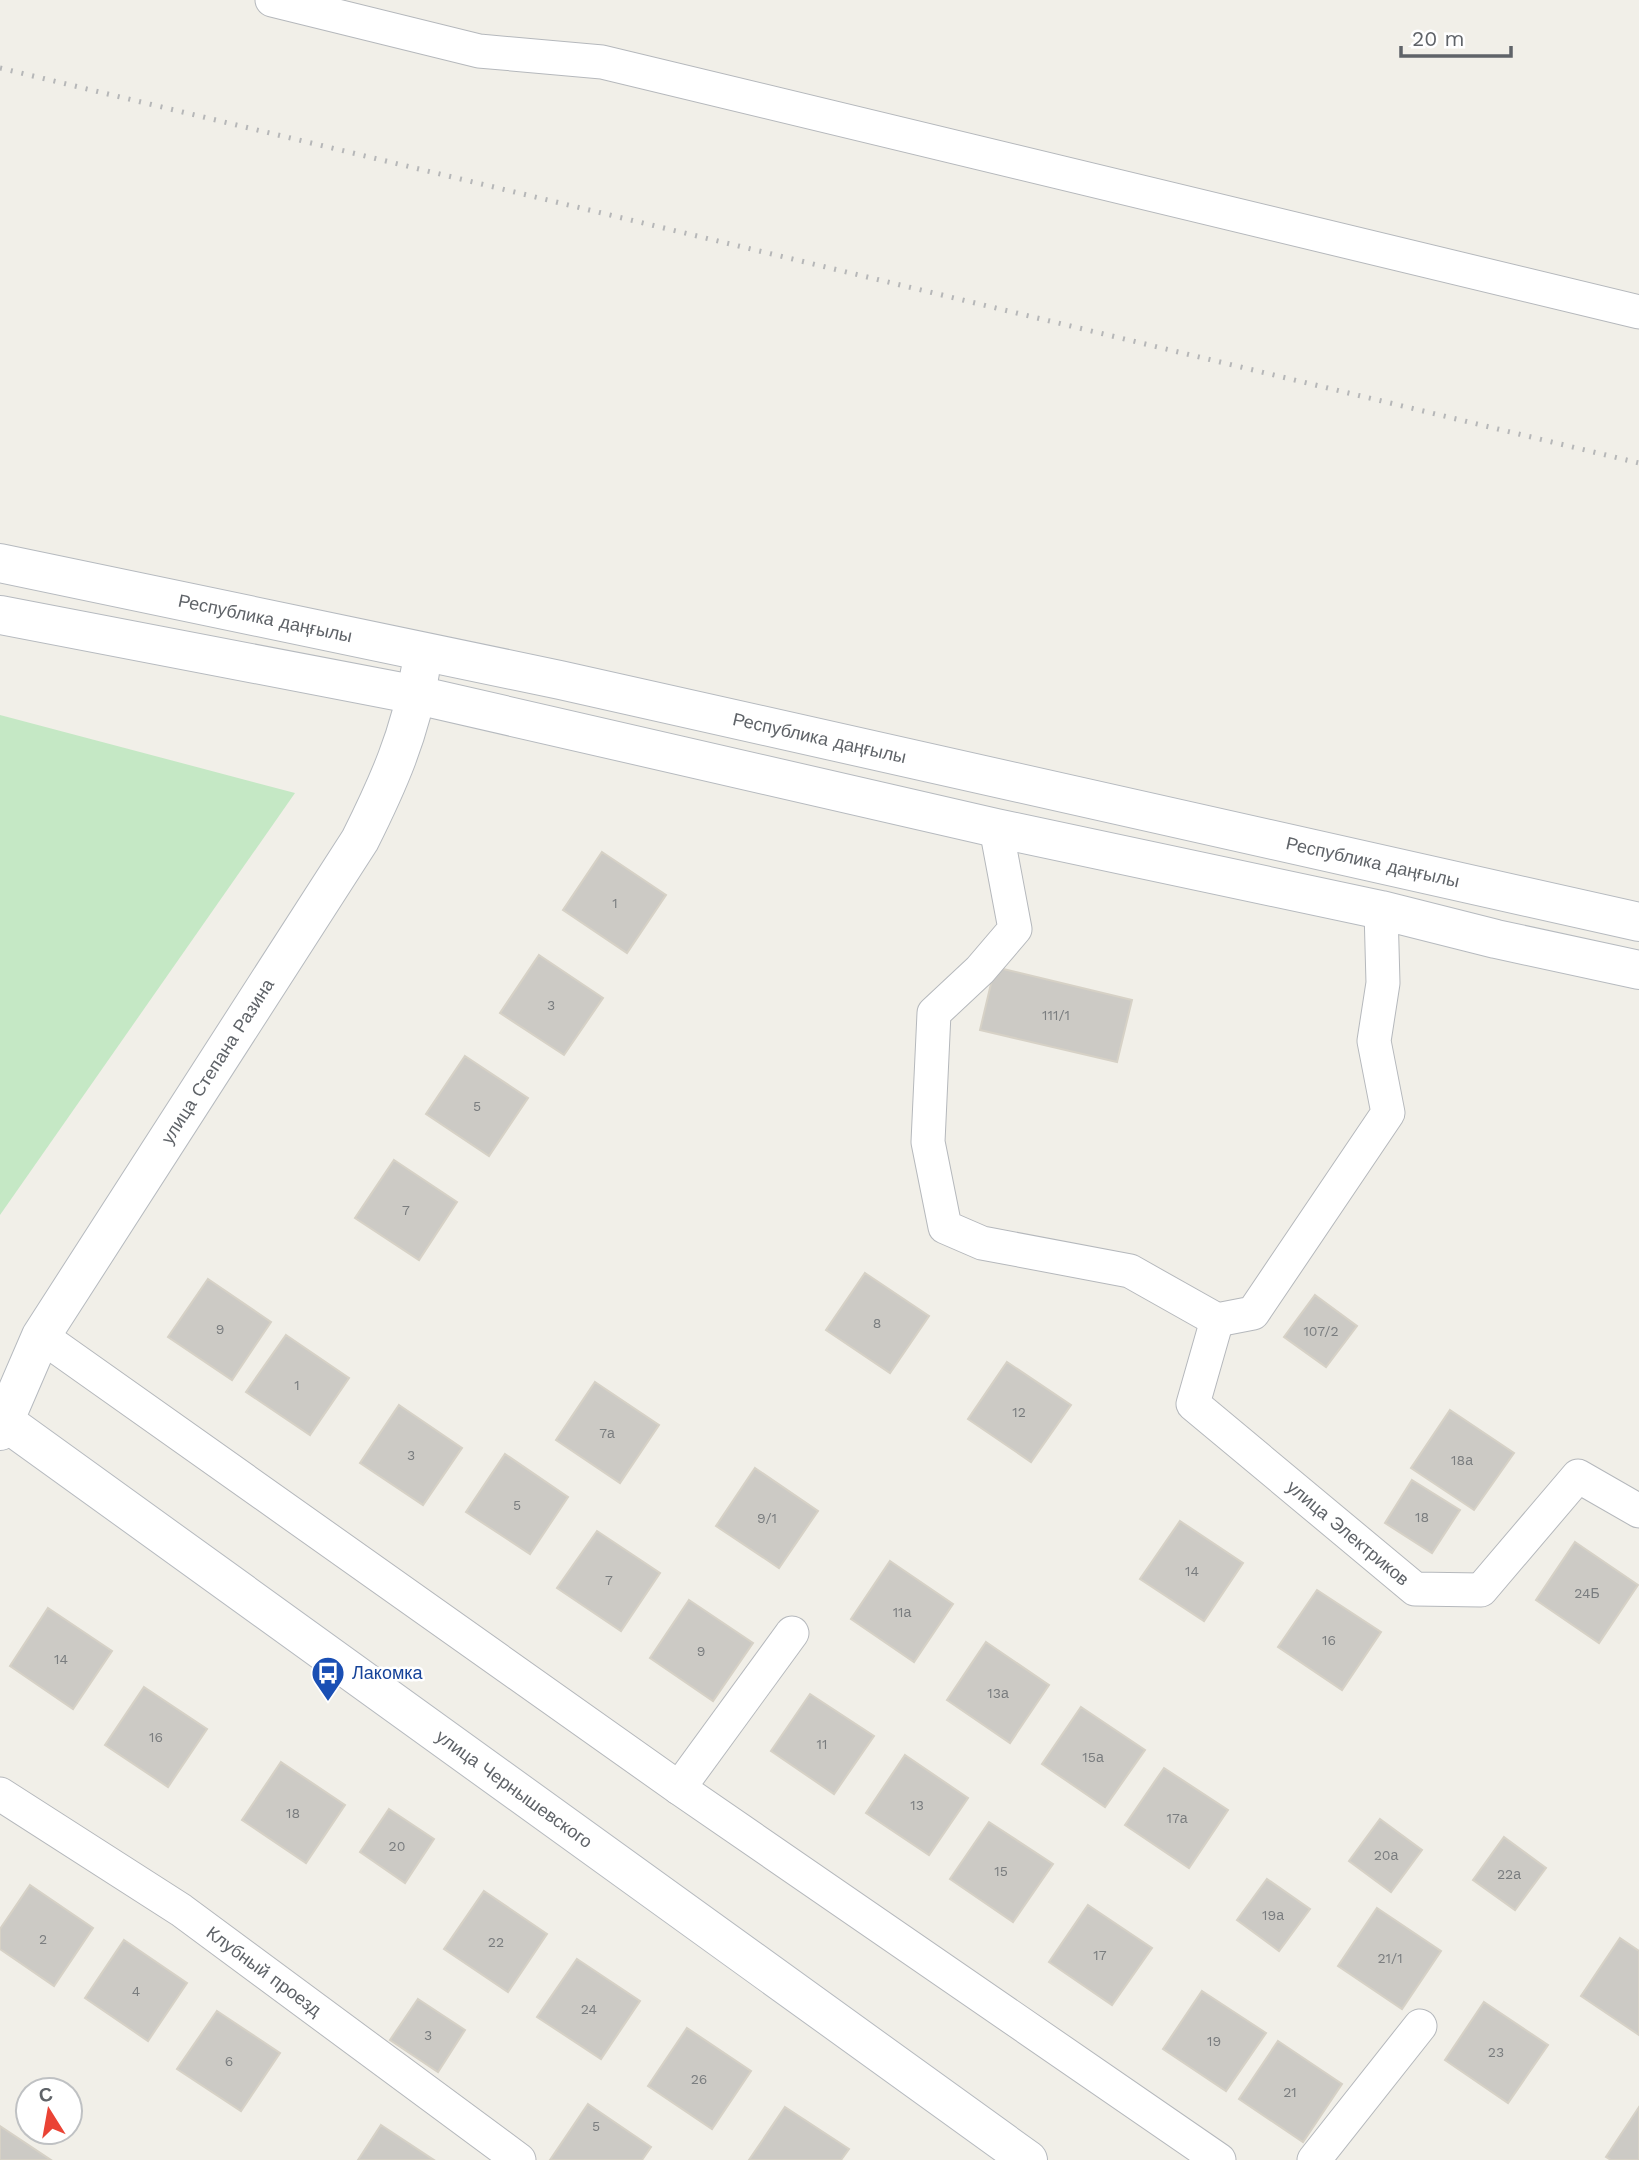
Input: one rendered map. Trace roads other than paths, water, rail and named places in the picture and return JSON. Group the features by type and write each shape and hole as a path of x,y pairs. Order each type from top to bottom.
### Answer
{"main road":[{"name":"Республика даңғылы","path":"0,563 423,651 1639,922"},
{"path":"0,615 417,695 996,828 1381,910 1496,939 1639,970"},
{"name":"улица Степана Разина","path":"2,1423 41,1336 360,841 394,771 417,695 423,651"},
{"name":"улица Чернышевского","path":"2,1423 1028,2160"}],"street":[{"path":"272,0 479,51 602,62 1639,312"},
{"path":"996,828 1015,929 980,970 934,1013 928,1142 945,1227 982,1242 1130,1271 1217,1320 1253,1313 1388,1113 1374,1041 1383,983 1381,910"},
{"name":"улица Электриков","path":"1217,1320 1193,1404 1415,1589 1481,1590 1578,1476 1639,1511"},
{"path":"41,1336 680,1788 1219,2160"},
{"path":"680,1788 792,1633"},
{"name":"Клубный проезд","path":"0,1794 181,1910 519,2160"},
{"path":"1314,2160 1420,2026"}],"railway":[{"path":"0,68 1639,463"}],"place":[{"name":"Лакомка","path":"328,1703"}]}
